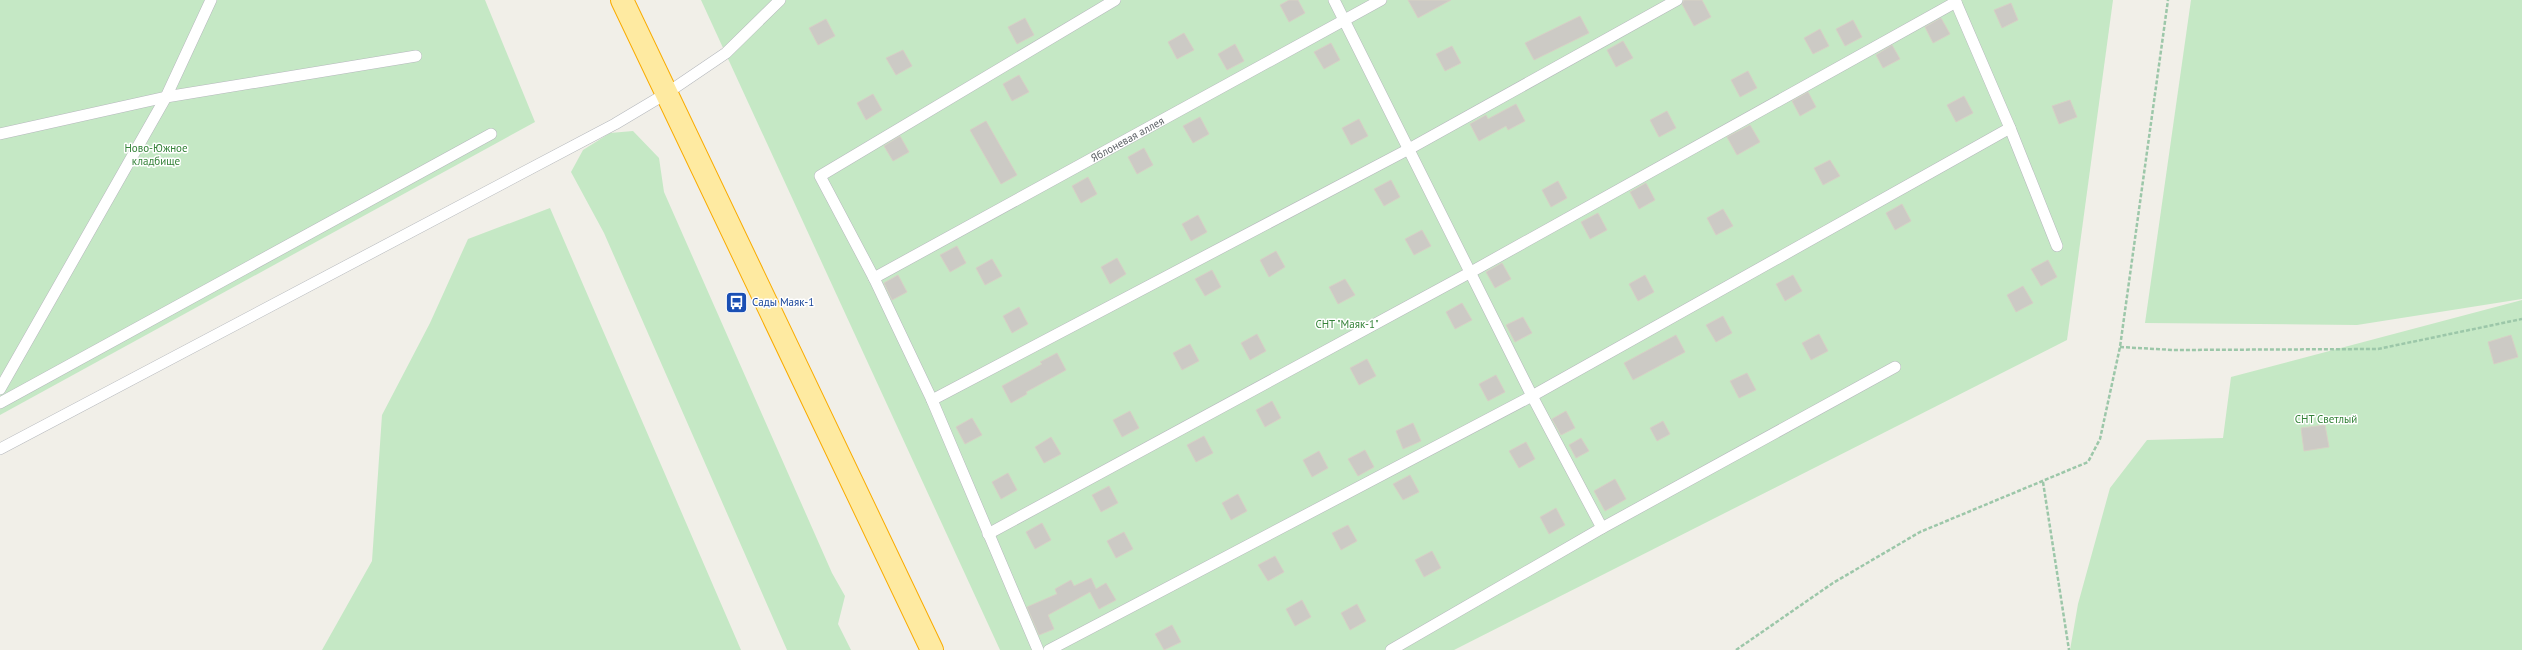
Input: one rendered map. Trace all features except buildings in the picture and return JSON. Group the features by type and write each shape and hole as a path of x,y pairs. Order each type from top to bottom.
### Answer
{"highway":[{"path":"622,0 932,650"}],"lane":[{"path":"0,389 166,97 211,0"},
{"path":"0,448 615,124 667,93 726,53 780,0"},
{"path":"1038,650 932,400 874,278 820,176 1115,0"},
{"path":"1334,0 1532,396 1602,528"},
{"name":"Яблоневая аллея","path":"874,278 1344,22 1381,0"},
{"path":"932,400 1409,149 1678,0"},
{"path":"988,534 1471,272 1955,1 2010,128 2057,246"},
{"path":"0,134 166,97 416,56"},
{"path":"1049,650 1532,396 2010,128"},
{"path":"0,403 491,134"},
{"path":"1391,650 1602,528 1895,367"}],"path":[{"path":"1736,650 1833,583 1920,532 2088,462 2100,439 2120,347 2168,0"},
{"path":"2120,347 2173,350 2378,349 2522,319"},
{"path":"2043,482 2069,650"}],"green space":[{"name":"Ново-Южное кладбище","path":"0,0 485,0 535,122 0,415"},
{"name":"СНТ \"Маяк-1\"","path":"701,0 2113,0 2067,340 1454,650 1000,650"},
{"path":"2191,0 2522,0 2522,299 2357,325 2145,323"},
{"path":"633,131 659,158 664,192 832,573 845,596 838,624 851,650 787,650 604,233 571,172 583,150 610,133"},
{"path":"550,208 741,650 322,650 372,561 382,415 430,323 468,239"},
{"name":"СНТ Светлый","path":"2522,300 2522,650 2070,650 2078,604 2110,488 2147,440 2223,438 2231,377"}],"place":[{"name":"Сады Маяк-1","path":"736,302"}]}
